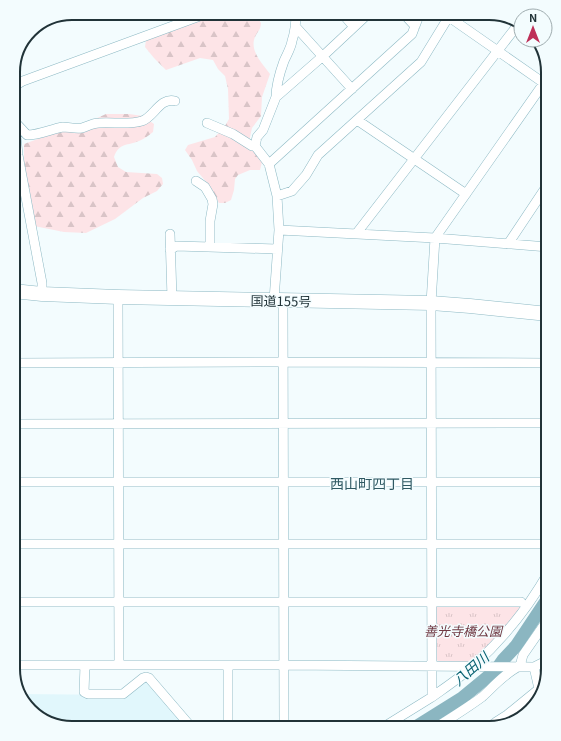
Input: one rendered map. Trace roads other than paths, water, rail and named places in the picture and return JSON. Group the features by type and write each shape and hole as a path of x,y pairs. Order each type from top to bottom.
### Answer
{"highway":[{"name":"国道155号","path":"20,292 118,297 430,303 541,313"}],"street":[{"path":"20,84 189,20"},
{"path":"255,146 257,138 263,130 276,97 278,81 292,42 295,20"},
{"path":"348,20 354,27"},
{"path":"276,97 362,20"},
{"path":"409,20 415,26"},
{"path":"269,164 412,34 417,20"},
{"path":"277,196 292,191 306,175 318,155 421,62 447,20"},
{"path":"457,20 497,51 541,79"},
{"path":"295,26 352,89"},
{"path":"356,234 513,31"},
{"path":"432,697 432,423 430,303 435,238 541,89"},
{"path":"20,127 27,134 34,134 64,127 81,128 99,123 135,122 148,118 166,101 175,101"},
{"path":"357,120 466,194"},
{"path":"207,123 233,134 252,146 255,146 269,164 277,196 278,301 283,362 284,721"},
{"path":"20,166 42,283 42,294"},
{"path":"196,181 205,186 212,199 213,204 210,222 210,247"},
{"path":"508,244 541,194"},
{"path":"278,230 435,238 541,246"},
{"path":"170,234 172,298"},
{"path":"170,250 176,246 277,249"},
{"path":"118,297 119,665"},
{"path":"20,363 541,363"},
{"path":"20,424 541,423"},
{"path":"20,482 541,482"},
{"path":"20,544 541,543"},
{"path":"393,721 432,697 473,666 518,619 541,585"},
{"path":"20,602 521,602"},
{"path":"446,721 481,697 511,671 520,666 523,655 541,629"},
{"path":"20,665 534,666 541,663"},
{"path":"85,665 84,692 88,694 123,694 146,677 149,678 186,721"},
{"path":"228,665 228,721"},
{"path":"534,666 538,685"},
{"path":"499,720 533,697"}],"waterway":[{"name":"八田川","path":"425,721 462,698 496,670 516,646 541,608"}],"district":[{"name":"西山町四丁目","path":"372,484"}],"park label":[{"name":"善光寺橋公園","path":"463,631"}]}
